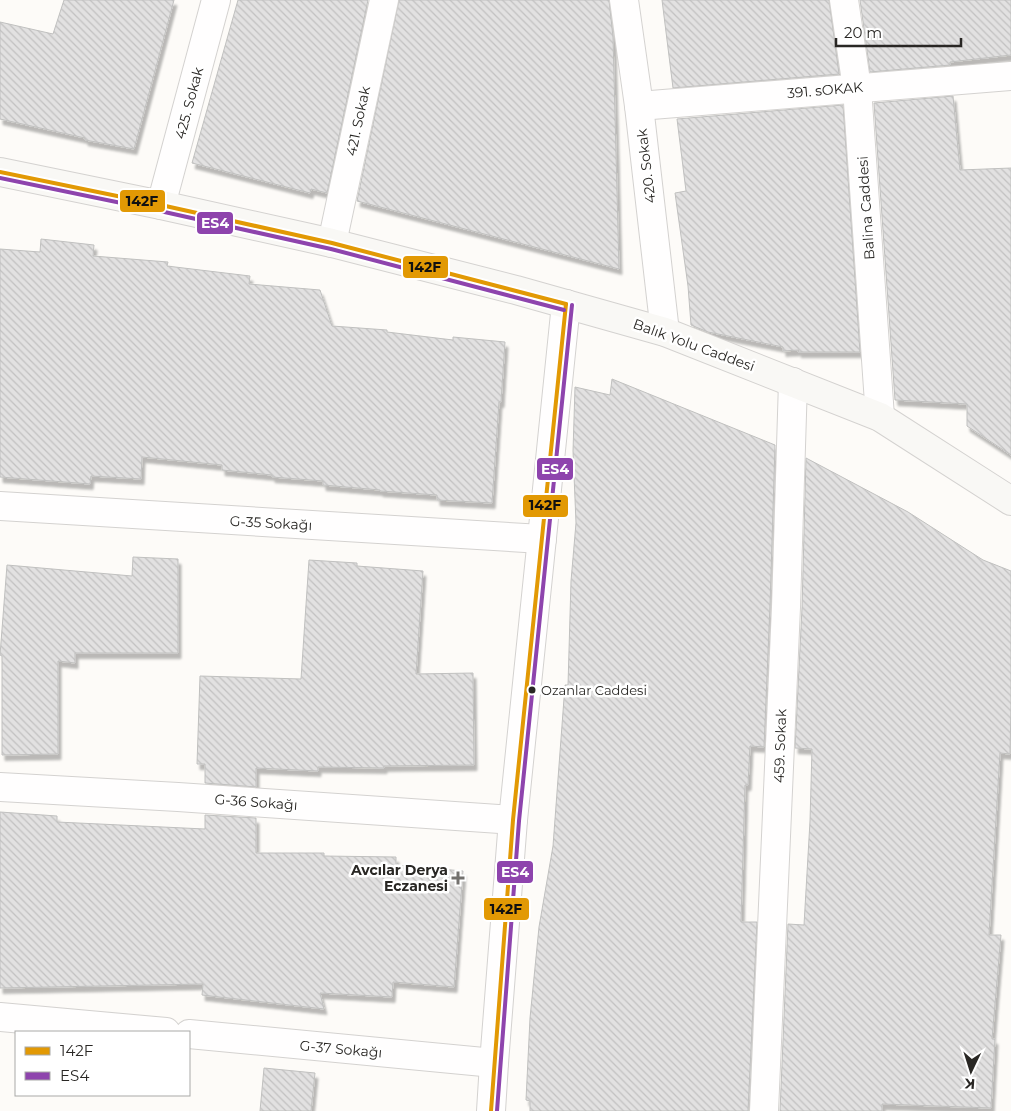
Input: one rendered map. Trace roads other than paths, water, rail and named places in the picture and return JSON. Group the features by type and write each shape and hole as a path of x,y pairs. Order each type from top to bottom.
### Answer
{"main road":[{"name":"Balık Yolu Caddesi","path":"0,172 332,243 666,332 880,417 1011,501"}],"street":[{"name":"425. Sokak","path":"161,205 216,0"},
{"name":"421. Sokak","path":"332,243 384,0"},
{"name":"420. Sokak","path":"624,0 639,106 666,332"},
{"name":"Balina Caddesi","path":"844,0 857,88 880,417"},
{"name":"391. sOKAK","path":"639,106 1011,76"},
{"path":"491,1111 513,820 566,304"},
{"name":"459. Sokak","path":"764,1111 786,607 793,382"},
{"name":"G-35 Sokağı","path":"0,506 542,539"},
{"name":"G-36 Sokağı","path":"0,787 513,820"},
{"path":"0,1017 155,1031"},
{"name":"G-37 Sokağı","path":"190,1034 494,1063"}],"place":[{"name":"Ozanlar Caddesi","path":"532,690"},
{"name":"Avcılar Derya Eczanesi","path":"458,878"}]}
